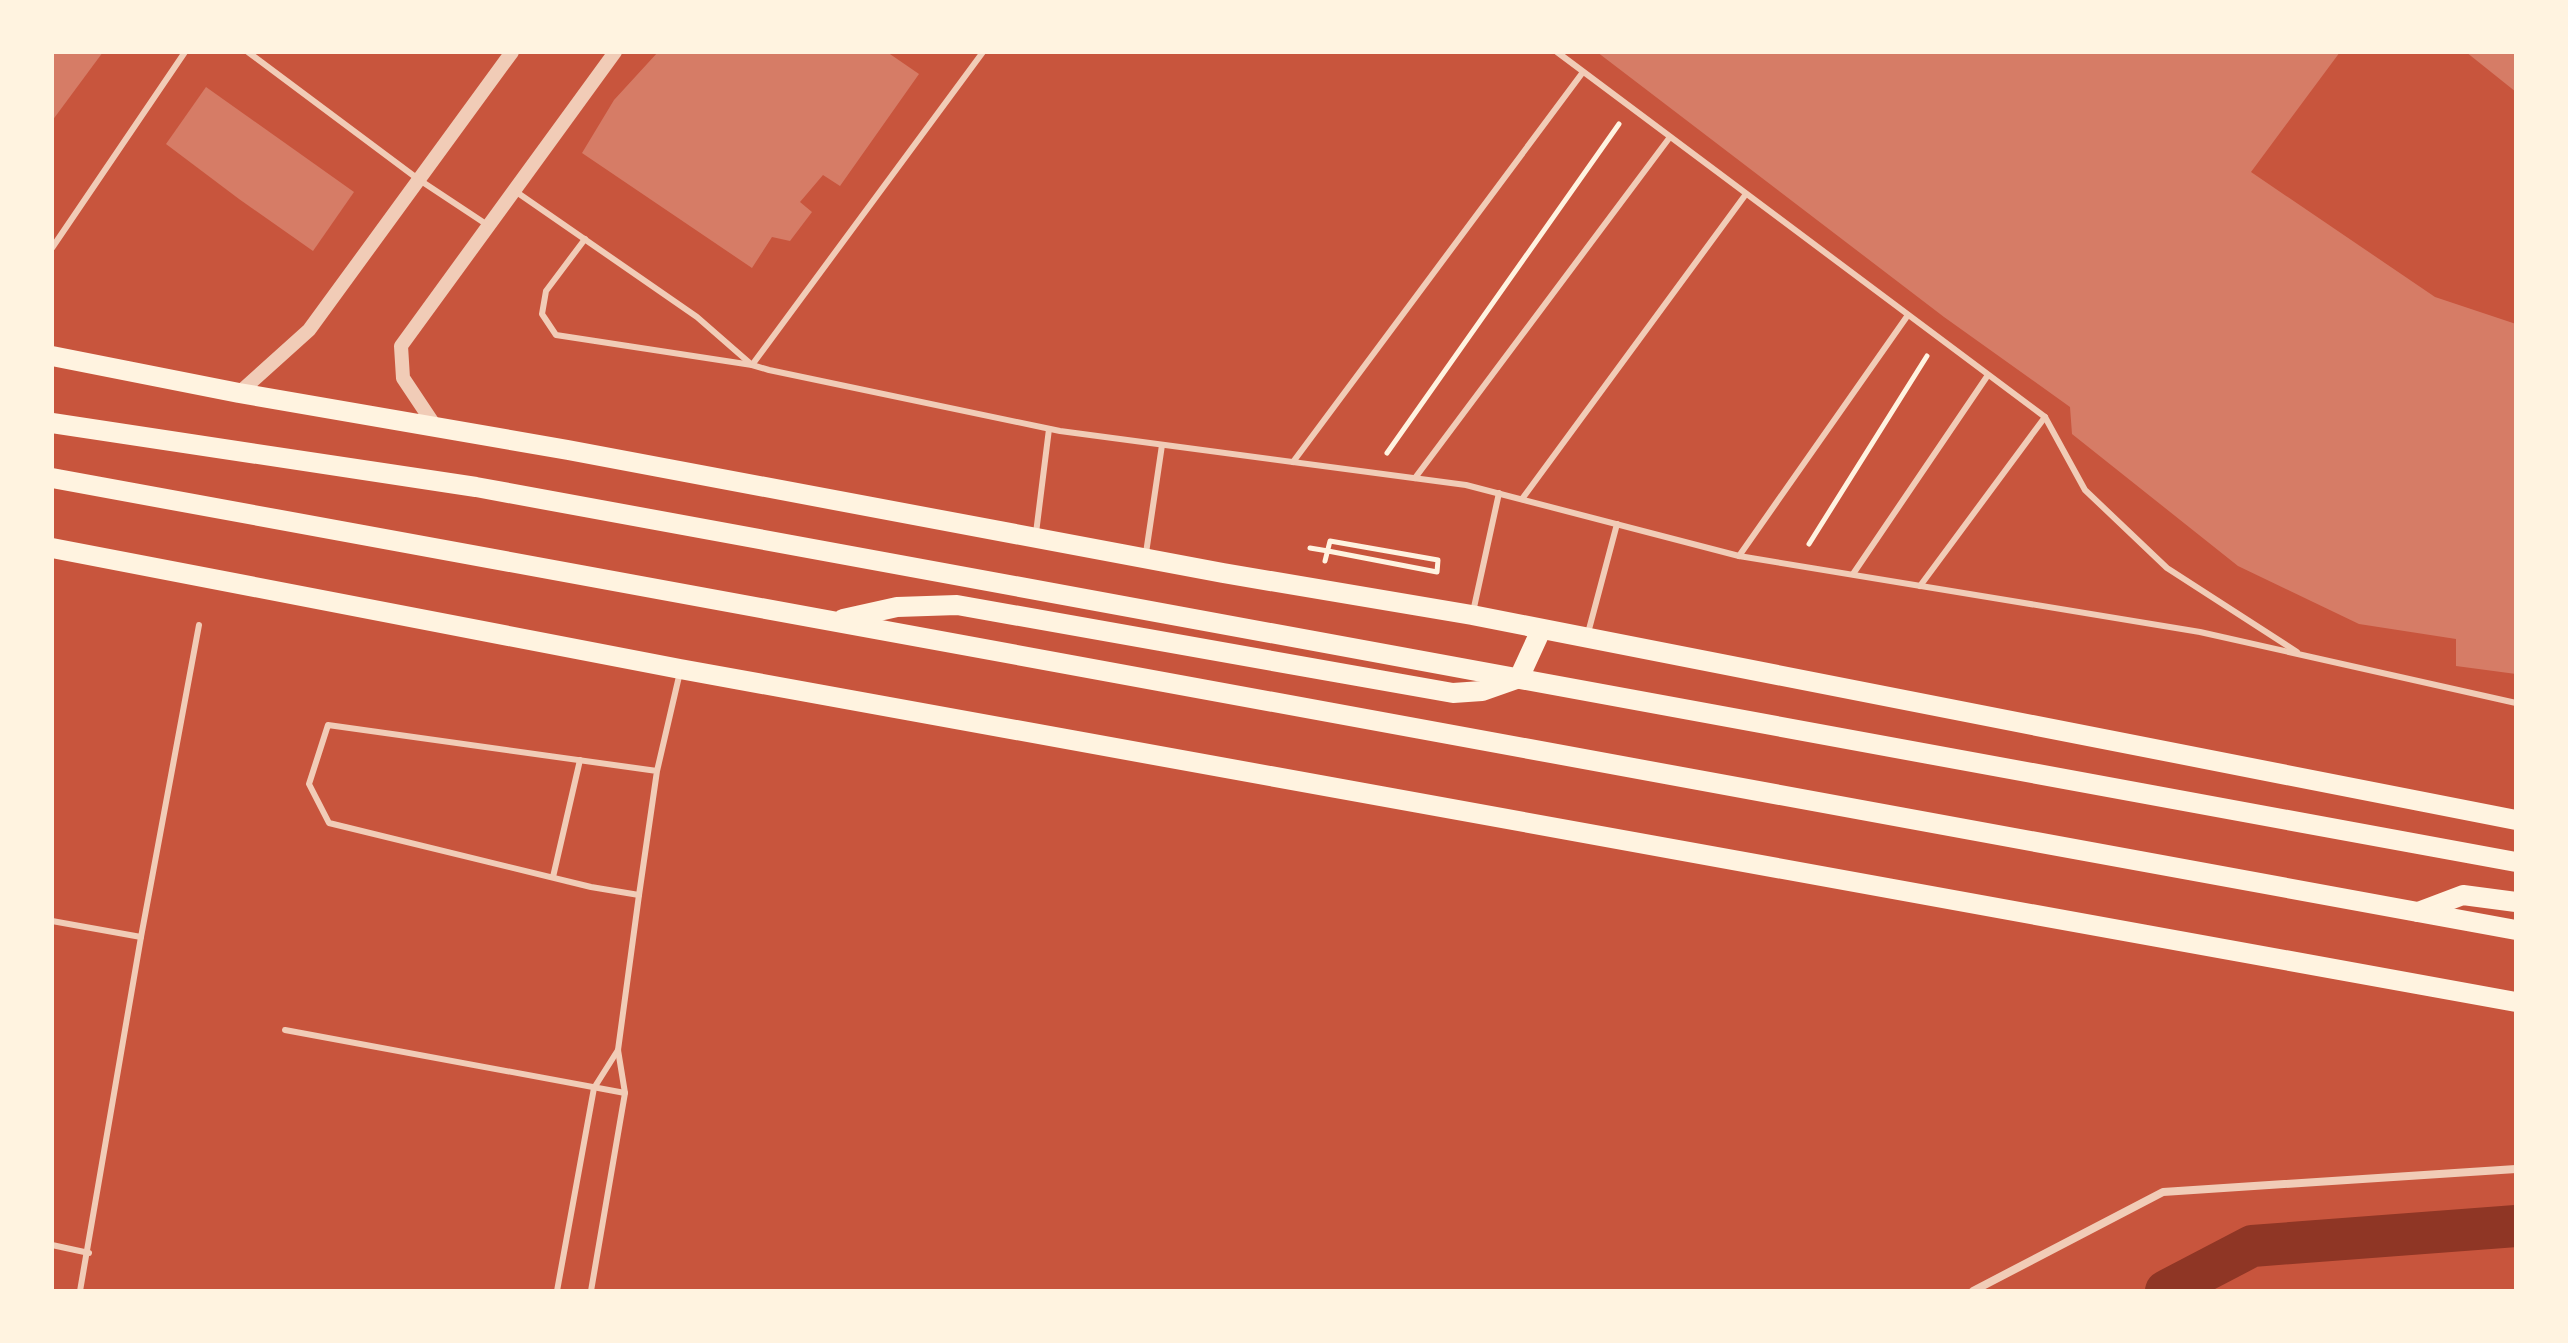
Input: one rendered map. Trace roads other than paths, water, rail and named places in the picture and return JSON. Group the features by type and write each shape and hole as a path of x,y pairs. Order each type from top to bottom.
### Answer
{"main road":[{"path":"52,356 1223,573 1472,615 2516,820"},
{"path":"52,423 476,487 2516,862"},
{"path":"52,478 2516,930"},
{"path":"52,548 680,669 2516,1002"},
{"path":"835,621 897,607 957,605 1453,693 1482,691 1519,678 1541,630"},
{"path":"2418,912 2463,895 2516,902"}],"street":[{"path":"239,393 309,330 512,52"},
{"path":"437,429 403,378 401,346 615,52"},
{"path":"1973,1291 2163,1192 2516,1169"}],"lane":[{"path":"52,248 185,52"},
{"path":"248,52 418,179 489,226"},
{"path":"752,365 983,52"},
{"path":"1557,52 2045,417 2085,490 2167,568 2301,655"},
{"path":"1293,462 1583,72"},
{"path":"1415,478 1670,137"},
{"path":"514,191 697,317 752,365"},
{"path":"1522,499 1746,194"},
{"path":"585,239 546,291 542,314 556,335 752,365 1049,429 1466,485 1739,556 2200,632 2516,703"},
{"path":"1739,556 1908,315"},
{"path":"1853,574 1988,375"},
{"path":"1920,586 2045,417"},
{"path":"1035,537 1049,429"},
{"path":"1146,557 1162,445"},
{"path":"1472,615 1499,493"},
{"path":"1586,639 1617,524"},
{"path":"80,1291 199,625"},
{"path":"591,1291 625,1093 618,1050 639,895 657,771 680,669"},
{"path":"639,895 329,823 309,784 328,725 657,771"},
{"path":"553,877 580,760"},
{"path":"52,921 141,937"},
{"path":"285,1030 625,1093"},
{"path":"557,1291 594,1088 618,1050"},
{"path":"52,1245 89,1253"}],"waterway":[{"path":"2166,1291 2252,1246 2516,1226"}]}
